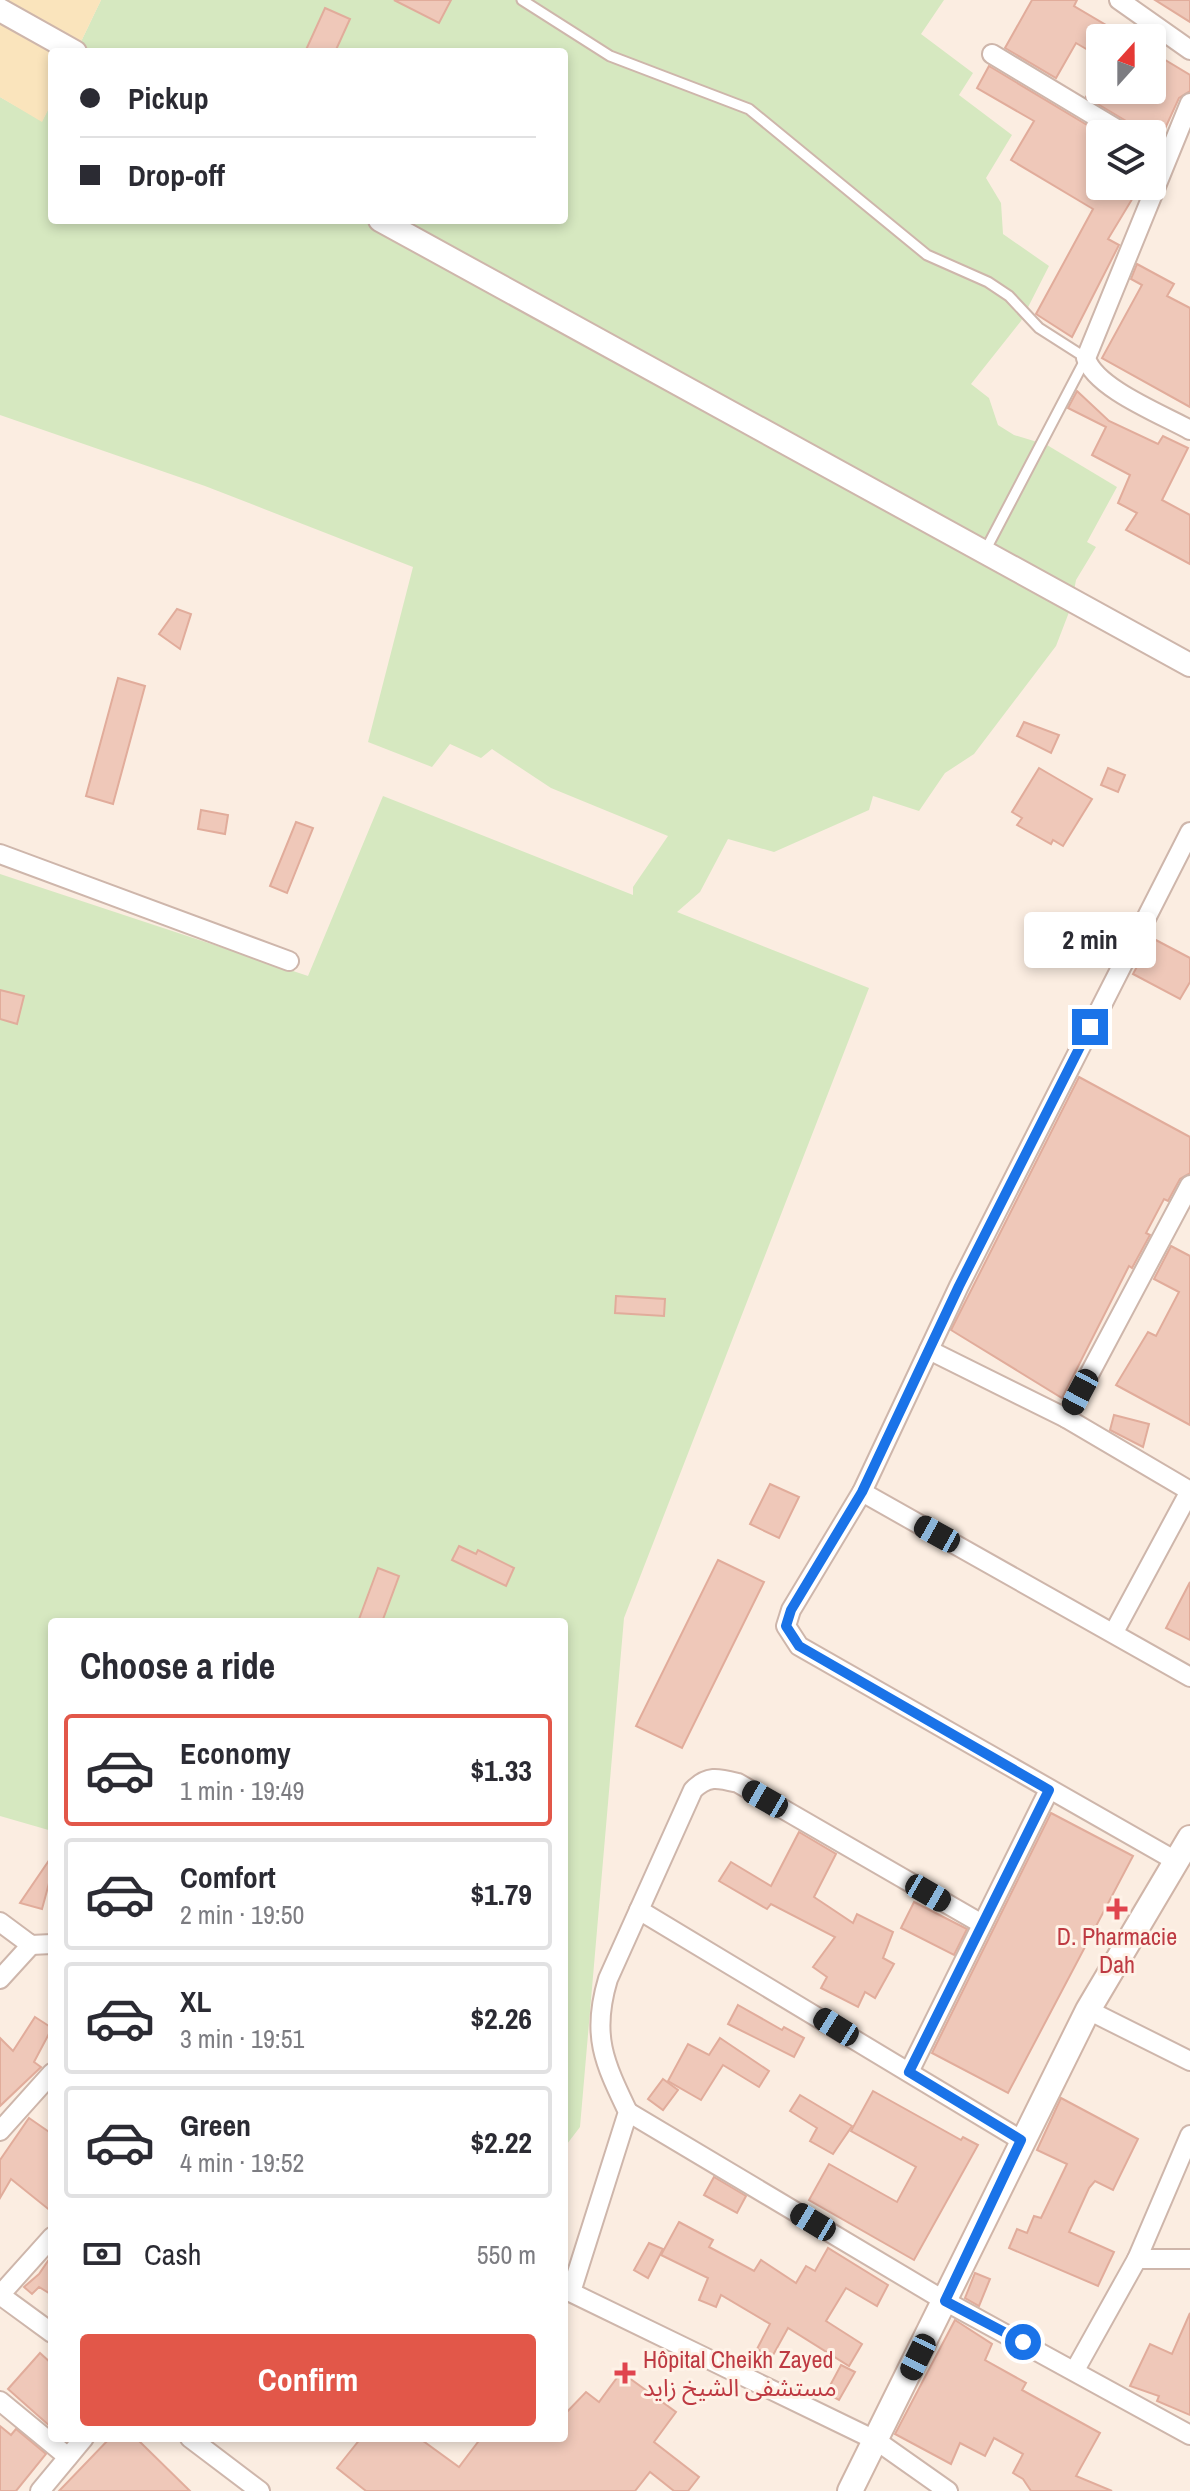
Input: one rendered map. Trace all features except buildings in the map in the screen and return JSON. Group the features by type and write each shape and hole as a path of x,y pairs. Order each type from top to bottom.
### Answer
{"main road":[{"path":"850,2491 1088,2010 1190,1838"}],"street":[{"path":"1119,0 1190,50"},
{"path":"0,10 68,48"},
{"path":"992,54 1102,120"},
{"path":"1166,143 1190,103"},
{"path":"1143,200 1086,358 1090,371 1103,382 1190,430"},
{"path":"387,224 1190,665"},
{"path":"1176,1861 799,1646 786,1626 791,1610 862,1492 929,1350 1190,832"},
{"path":"0,854 289,961"},
{"path":"1066,1418 1190,1185"},
{"path":"929,1350 1066,1418 1190,1491 1114,1632"},
{"path":"862,1492 1190,1677"},
{"path":"982,1924 738,1783 718,1778 704,1779 693,1790 608,1979 600,2005 598,2031 606,2066 628,2112 945,2301 1190,2435"},
{"path":"909,2072 1049,1790"},
{"path":"639,1910 1021,2140"},
{"path":"0,1922 31,1945 48,1944"},
{"path":"0,1979 31,1945"},
{"path":"1088,2010 1190,2061"},
{"path":"0,2131 48,2077"},
{"path":"568,2288 628,2112"},
{"path":"1075,2370 1137,2259 1190,2135"},
{"path":"48,2241 0,2295 48,2330"},
{"path":"1137,2259 1190,2259"},
{"path":"568,2291 877,2441 948,2491"},
{"path":"0,2401 48,2441"},
{"path":"50,2442 68,2457"},
{"path":"40,2491 81,2442"},
{"path":"195,2442 260,2491"}],"lane":[{"path":"522,0 610,56 749,109 927,255 988,282 1009,296 1039,328 1086,358 985,551"}],"green space":[{"path":"101,0 944,0 921,34 973,73 959,95 1012,135 986,178 1001,203 1003,234 1049,266 1021,321 971,384 989,398 998,425 1014,435 1047,445 1117,487 1087,542 1096,547 1076,580 1071,607 1056,646 974,754 945,773 919,811 873,796 869,810 774,852 728,839 700,892 677,912 869,988 624,1618 580,2127 568,2143 568,1618 48,1618 48,1830 0,1816 0,874 308,976 383,796 633,895 633,887 668,836 551,788 492,749 481,758 450,744 432,767 368,742 413,567 205,486 0,415 0,97 42,121 48,110 48,224 568,224 568,48 78,48"}],"sand":[{"path":"0,0 101,0 78,48 48,48 48,110 42,122 0,97"}],"place":[{"name":"D. Pharmacie Dah","path":"1117,1909"},
{"name":"Hôpital Cheikh Zayed مستشفى الشيخ زايد","path":"625,2373"}],"route":[{"path":"1023,2342 945,2301 1021,2140 909,2072 1049,1790 799,1646 786,1626 791,1610 862,1492 959,1286 1090,1027"}]}
